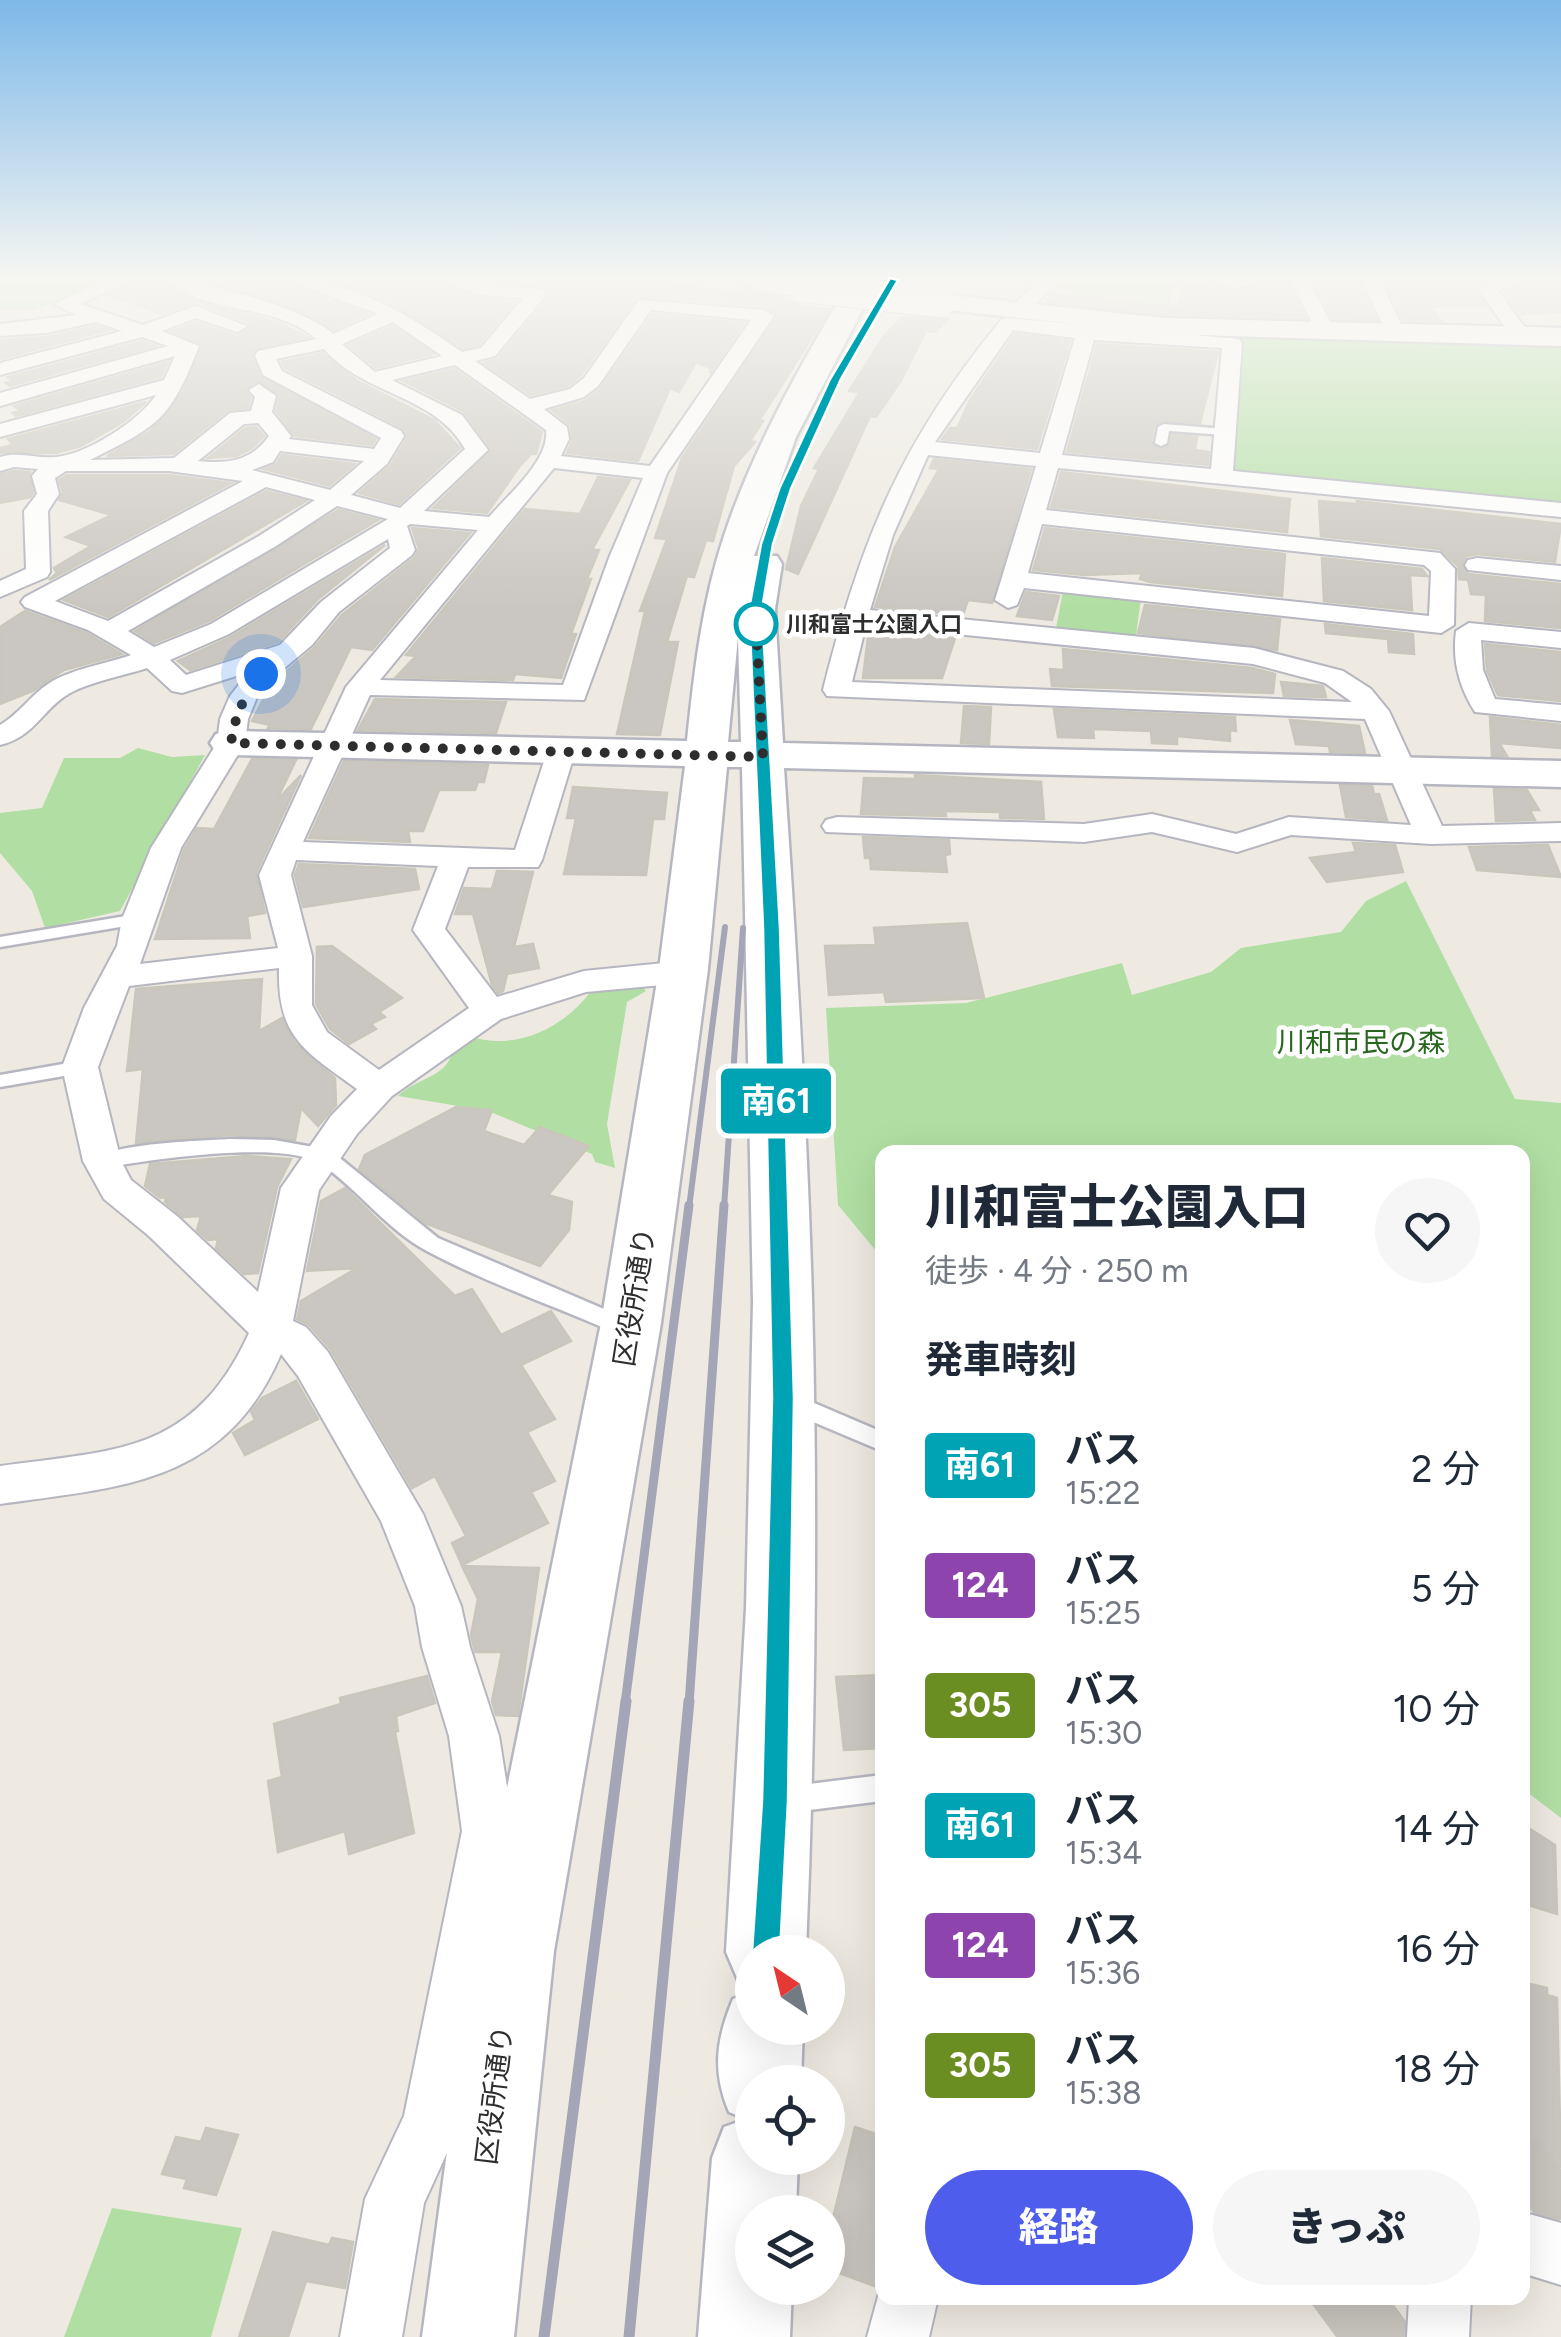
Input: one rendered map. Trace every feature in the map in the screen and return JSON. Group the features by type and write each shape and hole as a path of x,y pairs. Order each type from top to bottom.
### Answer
{"street":[{"path":"0,400 38,389"},
{"path":"5,424 54,416 152,389"},
{"path":"48,494 43,476 58,464 140,426 169,389"},
{"path":"112,629 338,497 390,449 393,436 302,389"},
{"path":"0,737 27,721 34,708 62,688 153,657 220,628 400,520 477,450 470,432 400,389"},
{"path":"378,1087 314,1040 295,1004 296,956 275,875 360,687 548,461 558,439 556,427 505,389"},
{"path":"529,406 582,389"},
{"path":"360,687 574,694 621,558 656,473 714,389"},
{"name":"区役所通り","path":"767,1935 775,1801 783,1398 772,928 714,663 741,538 803,389"},
{"name":"区役所通り","path":"468,2337 461,2117 524,1892 630,1330 684,972 736,756 767,544 785,489 830,389"},
{"path":"957,389 903,483 854,616 836,690 1375,710"},
{"path":"1000,629 1069,389"},
{"path":"1221,478 1228,389"},
{"path":"230,471 265,458 280,436 263,416 266,396 260,390"},
{"path":"354,414 416,396"},
{"path":"54,416 98,446"},
{"path":"179,465 238,418 263,416"},
{"path":"276,444 380,456"},
{"path":"924,448 1561,510"},
{"path":"0,464 14,460 179,465 230,471 338,497 400,520 494,525"},
{"path":"548,461 656,473"},
{"path":"0,590 38,572 36,510 48,494 125,464"},
{"path":"262,480 34,602 112,629 153,657 182,685 290,650"},
{"path":"1014,579 1441,626 1443,569 1431,558 1032,516"},
{"path":"370,2337 394,2199 461,2117 488,1831 474,1736 446,1647 438,1606 401,1514 313,1364 291,1338 271,1328 163,1226 117,1189 102,1161 80,1067 100,1008 133,946 138,918 166,848 231,743 234,719 244,696 261,674 330,607 403,550 400,520"},
{"path":"1477,565 1561,573"},
{"path":"854,616 1254,656 1304,666 1334,677 1375,710 1430,836"},
{"path":"1561,640 1469,630 1465,655 1484,706 1561,713"},
{"path":"231,743 1561,774"},
{"path":"284,850 526,860 562,749"},
{"path":"837,826 1084,832 1152,823 1237,842 1289,826 1430,836 1561,832"},
{"path":"456,856 429,930 489,1011"},
{"path":"118,978 296,956"},
{"path":"0,1485 130,1468 167,1454 213,1420 248,1381 271,1328 300,1188 378,1087 489,1011 584,982 684,972"},
{"path":"744,2337 753,2175"},
{"path":"1530,2244 1561,2254"},
{"path":"898,2337 905,2305"},
{"path":"1438,2337 1440,2305"}],"lane":[{"path":"1161,443 1164,426 1225,432"},
{"path":"0,942 138,918"},
{"path":"0,1081 80,1067"},
{"path":"102,1161 161,1150 229,1146 274,1147 323,1155 431,1244 630,1330"},
{"path":"783,1398 875,1439"},
{"path":"775,1801 875,1789"}],"green space":[{"path":"1235,389 1561,389 1561,506 1233,474"},
{"path":"1063,591 1141,598 1136,636 1056,628"},
{"path":"138,748 172,757 205,755 120,911 45,928 32,891 0,853 0,813 42,808 64,758 120,758"},
{"name":"川和市民の森","path":"1406,881 1515,1099 1561,1103 1561,1818 1530,1794 1530,1145 875,1145 875,1250 838,1205 826,1008 966,1003 1122,963 1132,995 1211,972 1241,948 1341,932 1366,901"},
{"path":"641,985 646,991 627,1002 607,1124 615,1168 595,1162 592,1154 488,1111 398,1096 440,1070 451,1056 452,1046 469,1036 486,1040 521,1039 553,1026 591,991"},
{"path":"112,2208 242,2228 211,2337 64,2337"}],"building":[{"path":"73,389 116,389 16,416 13,413 21,411 14,406"},
{"path":"245,389 251,398 248,408 228,410 173,454 107,456 149,432 183,392"},
{"path":"270,389 284,389 376,439 372,445 295,436 276,411 280,395"},
{"path":"326,389 374,389 434,420 460,448 399,504 359,493 390,466 407,438 404,429"},
{"path":"419,389 482,389 542,432 536,454 531,454 519,467 487,513 433,508 492,450 464,412"},
{"path":"522,389 555,389 531,395"},
{"path":"600,389 670,389 638,461 567,453 572,441 571,426 552,410 585,401"},
{"path":"728,389 779,389 759,421 763,421 750,441 755,442 734,466 713,541 706,540 694,577 687,576 667,642 678,642 660,735 617,734 645,611 640,611 667,539 655,538 682,458"},
{"path":"895,389 876,417 870,416 798,574 786,569 801,506 819,469 814,468 860,392 849,391"},
{"path":"977,389 1055,389 1037,449 942,439 950,428 957,428"},
{"path":"1084,389 1209,389 1200,423 1162,421 1154,426 1151,442 1163,449 1171,444 1172,435 1197,437 1195,450 1209,452 1208,465 1067,452"},
{"path":"146,402 123,422 81,446 56,453 0,453 0,448 13,445 8,439"},
{"path":"256,427 264,436 252,448 237,456 208,458 245,428"},
{"path":"282,455 355,464 329,486 264,469 276,464"},
{"path":"934,459 1031,469 992,603 968,600 963,615 875,607 895,547 939,469 930,468"},
{"path":"30,472 33,493 0,503 0,474"},
{"path":"1061,472 1290,499 1287,532 1051,507"},
{"path":"67,475 169,475 231,483 49,580 57,573 54,568 91,546 66,537 112,515 59,500 63,493 59,480"},
{"path":"598,477 630,480 592,550 599,550 587,579 591,579 571,634 576,634 561,678 515,674 513,680 396,677 416,656 406,655 525,509 580,514"},
{"path":"266,491 306,501 108,617 64,600"},
{"path":"1319,501 1358,504 1357,501 1561,524 1555,562 1477,554 1467,556 1462,563 1468,574 1561,584 1561,628 1485,621 1486,595 1471,594 1468,580 1459,579 1458,566 1440,549 1321,536"},
{"path":"338,510 378,520 209,621 154,643 135,631"},
{"path":"412,528 470,533 372,650 351,647 311,729 268,728 270,725 252,721 261,698 273,683 314,648 342,615 415,557 419,549"},
{"path":"1045,528 1285,554 1282,596 1150,582 1140,579 1142,573 1084,575 1033,570"},
{"path":"385,545 318,599 278,642 190,670 178,661 231,637"},
{"path":"1322,558 1422,569 1427,576 1410,575 1412,610 1324,601"},
{"path":"1026,592 1059,596 1052,620 1017,616"},
{"path":"1145,605 1280,619 1277,650 1138,633"},
{"path":"25,611 86,633 122,654 64,670 33,691 0,704 0,627"},
{"path":"1325,624 1413,634 1414,654 1389,652 1388,639 1326,633"},
{"path":"869,629 955,638 942,678 863,678"},
{"path":"1485,644 1560,652 1561,701 1498,695 1487,671"},
{"path":"1063,649 1252,668 1275,674 1273,693 1052,686 1050,669 1064,670"},
{"path":"1281,682 1323,686 1326,697 1284,696"},
{"path":"375,699 506,702 496,733 358,730"},
{"path":"964,706 991,707 989,744 961,743"},
{"path":"1054,709 1235,717 1236,731 1230,730 1230,741 1177,736 1177,744 1152,743 1151,731 1093,729 1094,738 1058,737"},
{"path":"1490,717 1561,725 1561,748 1499,743 1507,756 1492,756"},
{"path":"1290,720 1359,726 1365,753 1330,752 1329,746 1296,744"},
{"path":"252,759 296,760 276,801 301,775 256,873 265,913 247,916 250,938 155,939 184,850 197,828 214,829"},
{"path":"344,761 488,765 484,782 478,782 475,790 439,790 423,831 408,831 410,842 309,838"},
{"path":"915,775 1041,782 1044,819 1000,818 1000,812 945,811 946,816 861,814 864,778 915,779"},
{"path":"1340,785 1372,786 1374,794 1379,794 1387,820 1346,817"},
{"path":"573,787 667,793 664,819 653,819 646,875 564,874 576,818 567,818"},
{"path":"1494,789 1527,790 1539,810 1530,810 1535,820 1496,821"},
{"path":"863,837 949,840 950,854 945,855 947,872 871,869 870,858 865,858"},
{"path":"1353,843 1395,845 1403,872 1327,882 1310,858 1356,852"},
{"path":"1548,845 1561,877 1477,870 1469,847"},
{"path":"299,864 415,869 419,889 303,907 295,875"},
{"path":"497,871 533,872 514,947 533,944 539,968 507,974 503,991 498,993 492,985 473,914 455,914 464,888 492,889"},
{"path":"967,923 984,998 886,1002 884,992 829,995 825,946 876,945 874,928"},
{"path":"332,946 402,998 379,1012 385,1017 371,1024 376,1029 349,1044 330,1029 316,1004 317,947"},
{"path":"262,979 259,1031 282,1018 295,1043 335,1078 336,1105 318,1126 301,1108 295,1140 229,1135 136,1143 143,1069 127,1071 136,989"},
{"path":"456,1107 492,1110 484,1131 524,1145 540,1127 589,1146 548,1195 572,1202 569,1230 540,1266 427,1224 359,1169 365,1155"},
{"path":"247,1156 291,1159 277,1187 258,1273 244,1274 216,1248 218,1239 208,1240 197,1230 201,1216 183,1217 165,1202 166,1197 160,1198 145,1186 150,1164"},
{"path":"345,1188 455,1296 472,1289 501,1335 551,1311 571,1341 521,1365 555,1419 527,1432 555,1481 531,1492 548,1523 462,1565 452,1543 466,1536 435,1476 412,1488 331,1350 309,1325 297,1319 301,1301 357,1268 307,1271 321,1201"},
{"path":"296,1381 318,1419 245,1455 233,1433 255,1420 251,1412 262,1398"},
{"path":"462,1566 539,1568 518,1716 496,1715 492,1701 502,1652 475,1652 471,1635 478,1599"},
{"path":"875,1675 875,1748 844,1750 836,1677"},
{"path":"427,1676 435,1703 396,1716 395,1732 414,1833 349,1854 345,1831 278,1852 268,1781 282,1777 274,1724 341,1704 340,1698"},
{"path":"1530,1829 1555,1845 1557,1914 1530,1906"},
{"path":"1530,1984 1547,1988 1547,1995 1557,1998 1561,2167 1530,2161"},
{"path":"855,2127 875,2134 875,2286 845,2275 845,2195 839,2195"},
{"path":"206,2128 238,2135 216,2195 184,2188 187,2179 162,2174 176,2137 201,2142"},
{"path":"273,2232 329,2245 332,2238 353,2242 345,2288 306,2281 288,2337 239,2337"}],"tunnel":[{"path":"1530,2192 1561,2169"},
{"path":"1336,2337 1379,2305"}],"railway":[{"path":"689,1208 725,927"},
{"path":"724,1208 743,928"},
{"path":"625,1704 689,1205"},
{"path":"689,1704 724,1205"},
{"path":"544,2337 626,1701"},
{"path":"629,2337 689,1701"}],"bus line":[{"name":"南61","path":"767,1935 775,1801 783,1398 772,928 756,609 767,544 785,489 830,389"}],"place":[{"name":"川和富士公園入口","path":"756,624"}],"route":[{"path":"261,674 244,696 234,719 231,743 763,757 756,624"}]}
